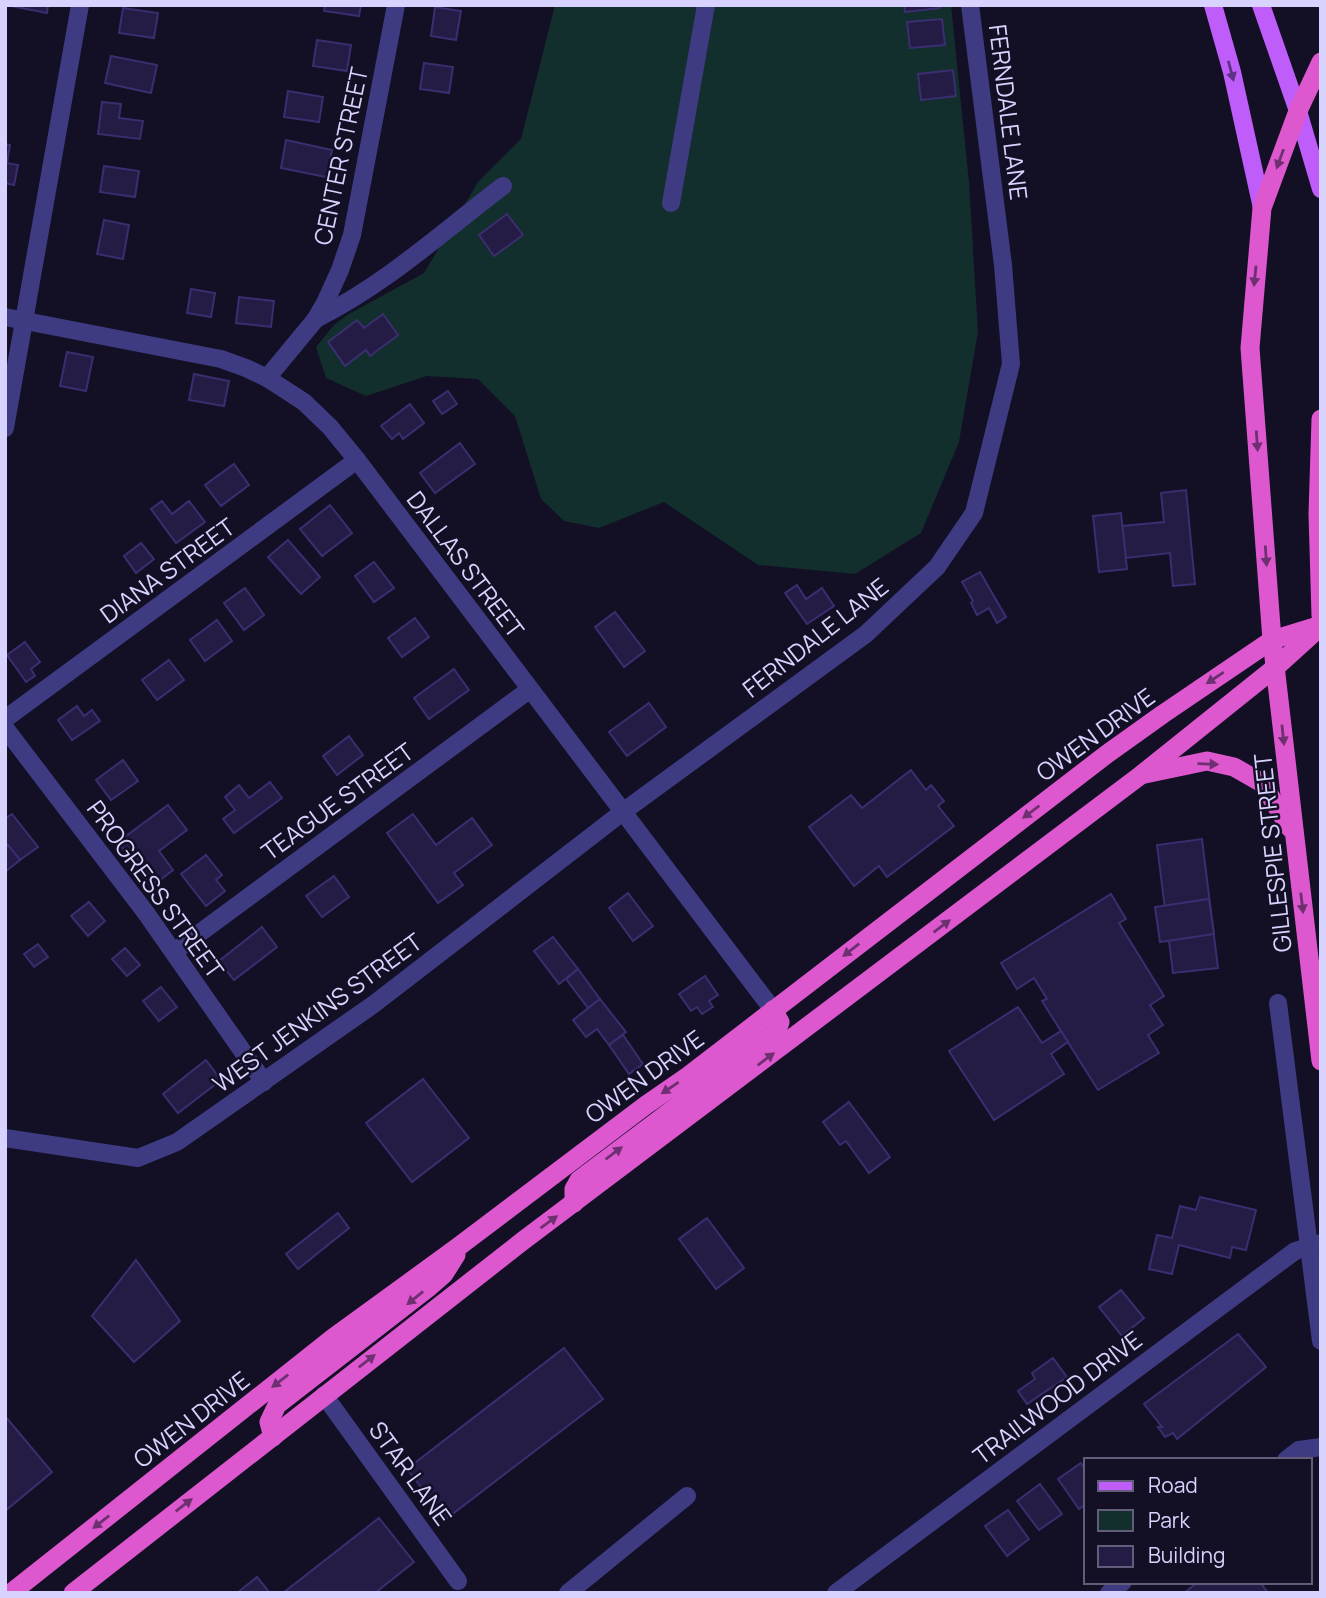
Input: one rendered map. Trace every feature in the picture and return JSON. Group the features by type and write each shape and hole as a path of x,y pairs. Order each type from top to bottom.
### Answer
{"highway":[{"name":"GILLESPIE STREET","path":"1321,62 1298,111 1262,208 1250,348 1272,640 1321,1060"},
{"path":"1321,419 1318,539 1321,616"},
{"name":"OWEN DRIVE","path":"11,1593 333,1338 773,1010 1107,754 1272,640 1321,625"},
{"name":"OWEN DRIVE","path":"73,1593 324,1395 1141,775 1276,667 1321,625"},
{"path":"1141,775 1207,761 1234,767 1262,783 1294,835"},
{"path":"575,1203 574,1189 579,1180 777,1031 780,1022 773,1010"},
{"path":"273,1437 269,1422 277,1405 444,1273 453,1262 458,1247"}],"main road":[{"path":"1213,5 1232,72 1262,208"},
{"path":"1261,5 1298,111 1321,189"}],"street":[{"path":"5,428 80,5"},
{"name":"CENTER STREET","path":"267,377 315,320 340,270 352,235 396,5"},
{"path":"671,204 706,5"},
{"name":"FERNDALE LANE","path":"624,811 866,634 937,567 974,513 1011,364 1003,265 970,5"},
{"path":"315,320 352,301 394,273 503,186"},
{"name":"DALLAS STREET","path":"5,317 221,359 267,377 304,402 330,427 357,460 773,1010"},
{"name":"DIANA STREET","path":"5,719 357,460"},
{"name":"TEAGUE STREET","path":"174,952 529,690"},
{"name":"PROGRESS STREET","path":"5,728 174,952 264,1082"},
{"name":"WEST JENKINS STREET","path":"5,1138 138,1158 177,1142 395,988 624,811"},
{"path":"1278,1003 1289,1105 1315,1244 1321,1341"},
{"name":"TRAILWOOD DRIVE","path":"836,1593 1294,1251 1315,1244"},
{"name":"STAR LANE","path":"324,1395 460,1589"},
{"path":"1289,1458 1299,1450 1321,1447"},
{"path":"568,1593 687,1496"}],"green space":[{"path":"555,5 951,5 969,182 978,332 959,442 921,533 855,574 758,565 664,502 599,528 564,521 541,499 515,416 478,379 427,376 366,396 326,378 316,347 334,325 347,315 424,273 478,182 521,139"}],"building":[{"path":"6,5 48,5 47,13"},
{"path":"325,5 361,5 359,16 324,11"},
{"path":"904,5 940,5 940,8 905,12"},
{"path":"435,7 461,11 456,40 431,36"},
{"path":"123,8 158,13 154,38 119,33"},
{"path":"942,19 945,45 910,48 907,22"},
{"path":"317,40 351,45 347,71 313,66"},
{"path":"111,56 157,65 151,93 105,83"},
{"path":"424,63 453,67 449,93 420,89"},
{"path":"953,70 956,96 921,100 918,74"},
{"path":"288,91 323,97 319,122 284,117"},
{"path":"102,102 121,104 119,118 143,121 140,139 98,134"},
{"path":"286,140 332,150 326,177 281,168"},
{"path":"5,144 10,145 7,163 18,165 14,185 5,183"},
{"path":"104,166 139,171 135,197 100,192"},
{"path":"507,214 523,235 494,256 479,235"},
{"path":"104,220 129,225 123,259 97,254"},
{"path":"191,289 215,293 211,317 187,313"},
{"path":"239,297 274,301 271,327 236,323"},
{"path":"383,314 398,335 370,356 366,350 345,366 328,342 357,320 364,328"},
{"path":"67,352 93,357 86,391 60,386"},
{"path":"194,374 229,381 224,406 189,400"},
{"path":"448,391 457,404 442,414 433,401"},
{"path":"410,404 424,423 403,439 399,433 392,439 381,426"},
{"path":"460,443 475,464 435,493 420,473"},
{"path":"234,464 249,485 221,506 205,485"},
{"path":"1186,490 1195,584 1173,586 1170,553 1126,558 1122,526 1164,522 1161,493"},
{"path":"162,501 172,514 189,501 205,522 176,543 151,509"},
{"path":"330,505 352,533 322,556 300,529"},
{"path":"1121,513 1127,569 1099,572 1093,516"},
{"path":"288,540 320,577 301,594 268,557"},
{"path":"141,543 154,559 136,573 124,556"},
{"path":"374,562 394,588 374,602 355,576"},
{"path":"980,572 1006,617 997,623 989,608 977,615 971,603 973,601 962,582"},
{"path":"797,585 806,599 822,588 834,606 807,624 785,593"},
{"path":"245,588 264,615 244,630 224,603"},
{"path":"615,612 645,651 624,667 595,627"},
{"path":"415,618 429,637 402,657 388,638"},
{"path":"217,620 232,641 205,661 190,640"},
{"path":"25,642 40,662 31,669 35,676 26,682 7,655"},
{"path":"169,660 184,680 157,700 142,680"},
{"path":"454,669 469,690 429,719 414,698"},
{"path":"649,703 666,727 627,756 609,732"},
{"path":"77,706 84,716 92,710 100,721 72,740 58,720"},
{"path":"349,736 363,755 337,775 323,756"},
{"path":"123,760 138,781 111,800 96,780"},
{"path":"911,770 926,790 931,785 944,801 938,806 954,826 887,877 879,866 854,886 809,827 851,795 862,808"},
{"path":"270,782 282,798 234,833 223,819 235,810 225,797 239,785 249,798"},
{"path":"168,805 187,830 159,851 173,870 151,887 118,842"},
{"path":"12,814 38,847 20,860 5,842 5,819"},
{"path":"413,814 436,845 472,818 492,845 454,873 463,885 438,903 387,833"},
{"path":"1202,839 1218,968 1173,973 1157,845"},
{"path":"8,845 20,860 5,872 5,848"},
{"path":"206,855 222,875 216,880 225,891 206,906 181,874"},
{"path":"334,876 349,897 322,917 306,896"},
{"path":"628,893 653,926 633,941 609,908"},
{"path":"1111,894 1126,919 1119,923 1164,996 1150,1005 1163,1025 1148,1035 1159,1053 1098,1090 1042,1001 1047,999 1034,978 1017,989 1001,963"},
{"path":"1209,899 1214,934 1160,942 1155,907"},
{"path":"89,902 105,921 88,936 71,916"},
{"path":"262,927 277,947 234,980 219,961"},
{"path":"553,937 578,969 559,984 534,951"},
{"path":"38,944 48,957 34,967 24,954"},
{"path":"125,948 140,965 127,976 112,959"},
{"path":"578,969 600,999 588,1008 566,979"},
{"path":"705,976 718,995 709,1001 713,1007 702,1014 697,1007 691,1011 679,994"},
{"path":"161,987 177,1007 159,1021 143,1001"},
{"path":"600,999 626,1032 609,1045 597,1029 586,1037 573,1020"},
{"path":"1018,1007 1042,1043 1061,1031 1068,1042 1051,1054 1064,1074 994,1120 949,1051"},
{"path":"623,1035 643,1064 629,1074 609,1045"},
{"path":"206,1060 221,1080 178,1113 163,1094"},
{"path":"423,1079 469,1138 412,1182 366,1123"},
{"path":"849,1102 890,1157 869,1173 846,1141 840,1145 823,1122"},
{"path":"1200,1197 1256,1210 1246,1250 1232,1247 1230,1258 1179,1245 1172,1274 1149,1269 1157,1235 1172,1238 1180,1206 1196,1210"},
{"path":"338,1213 349,1228 298,1269 286,1254"},
{"path":"707,1218 744,1268 716,1289 679,1239"},
{"path":"136,1260 180,1321 134,1362 92,1316"},
{"path":"1121,1290 1144,1318 1122,1336 1099,1307"},
{"path":"1238,1334 1266,1367 1177,1439 1173,1433 1165,1437 1158,1427 1162,1427 1144,1404"},
{"path":"564,1348 603,1399 446,1519 407,1469"},
{"path":"1053,1358 1067,1377 1027,1404 1018,1391 1035,1379 1032,1373"},
{"path":"5,1416 52,1472 5,1511"},
{"path":"1081,1463 1084,1468 1084,1505 1079,1509 1058,1479"},
{"path":"1040,1484 1062,1514 1039,1530 1017,1501"},
{"path":"1008,1510 1029,1539 1007,1556 985,1526"},
{"path":"379,1518 414,1562 375,1593 283,1593"},
{"path":"257,1577 270,1593 237,1593"},
{"path":"1195,1584 1261,1584 1268,1593 1184,1593"}]}
